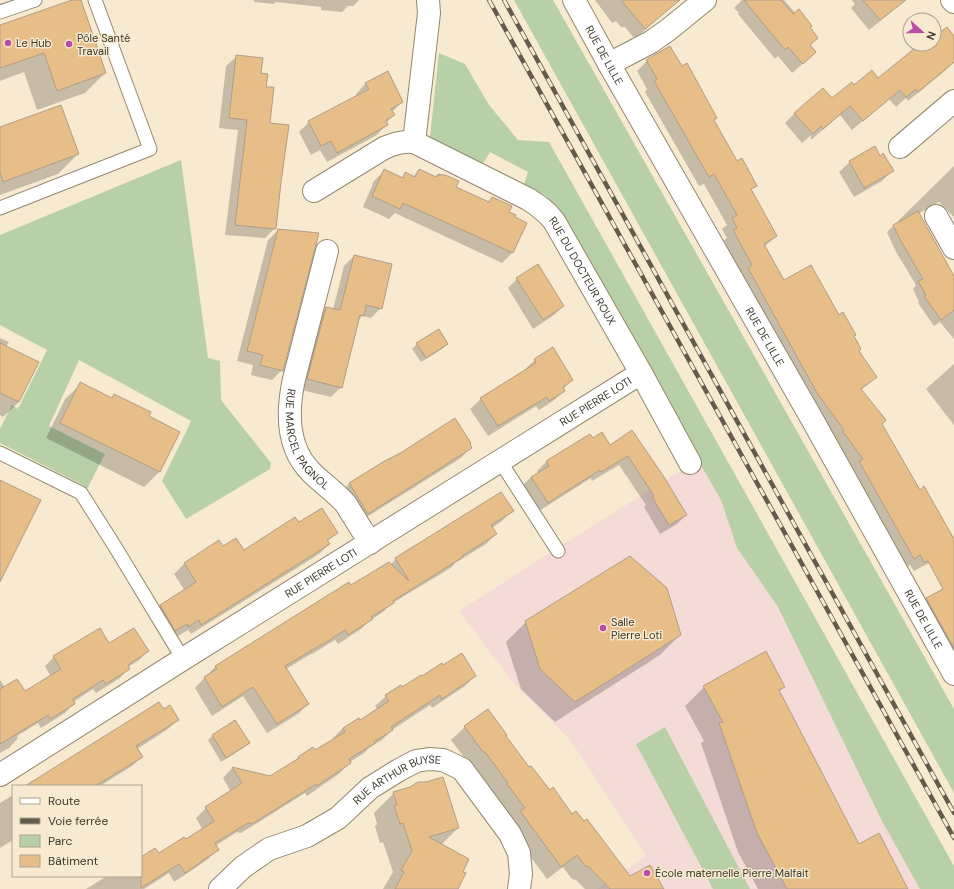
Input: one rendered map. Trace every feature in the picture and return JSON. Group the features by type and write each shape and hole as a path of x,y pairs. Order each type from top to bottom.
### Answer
{"street":[{"path":"314,191 384,148 405,141 414,142 429,13 428,0"},
{"name":"RUE DE LILLE","path":"574,0 816,426 954,674"},
{"path":"610,64 651,42 705,0"},
{"path":"900,147 954,101"},
{"name":"RUE DU DOCTEUR ROUX","path":"414,142 528,199 547,211 641,373 690,463"},
{"path":"936,216 954,248"},
{"name":"RUE MARCEL PAGNOL","path":"327,251 291,392 289,422 296,450 305,466 343,501 370,543"},
{"name":"RUE PIERRE LOTI","path":"0,775 182,659 641,373"},
{"name":"RUE ARTHUR BUYSE","path":"220,889 243,866 269,849 307,836 338,818 370,788 416,761 430,759 443,760 462,769 510,834 519,853 521,874 518,889"}],"lane":[{"path":"0,12 35,0"},
{"path":"0,208 150,149 95,0"},
{"path":"0,454 81,493 114,544 182,659"},
{"path":"500,461 558,552"}],"shaded area":[{"path":"698,460 721,500 737,548 778,607 923,889 596,889 646,856 569,739 510,679 459,611"}],"green space":[{"path":"514,0 553,0 954,709 954,793"},
{"path":"439,53 465,64 489,105 518,140 549,142 954,866 954,889 920,889 882,821 778,607 737,548 721,500 546,196 524,184 528,172 490,152 482,165 430,137"},
{"path":"181,160 208,358 220,361 221,400 271,463 270,469 186,519 162,481 191,421 79,360 49,426 105,454 87,489 83,485 0,443 0,429 12,405 18,409 47,350 0,325 0,235"},
{"path":"665,727 750,889 713,889 636,744"}],"building":[{"name":"Pôle Santé Travail","path":"72,0 81,0 106,73 57,91 44,53 0,68 0,25"},
{"path":"621,0 680,0 645,29"},
{"path":"744,0 781,0 793,14 799,9 812,26 810,27 818,38 810,45 816,52 803,64 788,47 785,50"},
{"path":"863,0 906,0 880,20"},
{"path":"947,27 954,36 954,62 918,92 916,89 906,97 900,90 863,121 850,106 823,129 821,126 813,134 794,113 823,88 832,98 852,82 854,85 872,70 878,78 910,52 942,52 942,31"},
{"path":"670,46 682,66 687,63 717,118 714,120 737,161 742,158 757,186 751,189 777,236 764,244 784,280 811,265 839,315 843,312 856,335 854,336 861,349 859,351 877,377 861,389 886,420 882,424 920,490 924,486 954,539 954,648 926,598 943,589 928,561 924,562 920,555 914,559 859,461 863,459 817,393 748,268 752,265 733,230 737,228 732,218 737,215 714,174 709,177 654,81 657,79 646,60"},
{"path":"236,55 263,58 261,73 268,74 266,87 274,87 270,123 289,125 276,229 235,225 247,120 229,118"},
{"path":"388,71 403,102 391,109 395,115 386,120 388,125 337,153 331,141 321,146 308,121 369,89 365,83"},
{"path":"61,105 79,154 3,182 0,172 0,127"},
{"path":"875,146 880,156 883,153 894,171 864,188 849,161"},
{"path":"384,169 403,178 405,172 415,177 419,169 436,177 437,175 445,175 459,181 456,187 489,202 492,197 512,206 509,212 527,223 513,253 403,203 400,209 372,196"},
{"path":"918,211 954,276 954,310 941,320 924,296 926,295 918,281 923,279 893,225"},
{"path":"278,229 319,233 283,371 260,365 263,355 247,351"},
{"path":"354,255 392,264 382,309 366,305 364,316 360,315 342,388 307,379 326,307 340,310"},
{"path":"538,264 564,306 543,320 516,278"},
{"path":"439,329 448,344 426,358 416,343"},
{"path":"0,343 39,362 19,402 0,393"},
{"path":"553,347 573,380 563,387 565,391 549,401 547,397 498,426 480,398 536,363 534,359"},
{"path":"80,382 112,398 114,394 151,412 149,416 180,432 160,472 60,423"},
{"path":"455,418 471,443 472,448 368,514 349,483 402,452"},
{"path":"632,430 664,477 687,515 669,525 652,497 654,496 628,456 601,472 600,470 548,503 531,477 549,466 546,461 590,434 593,438 602,432 610,445"},
{"path":"0,480 41,500 0,582"},
{"path":"501,492 514,511 491,525 497,534 393,601 394,603 371,617 373,619 348,635 345,630 285,666 309,704 277,724 253,687 222,707 204,677 217,669 215,666 349,582 351,585 389,562 409,581 395,558"},
{"path":"322,508 338,533 327,540 330,544 201,625 199,620 188,627 187,624 175,631 160,605 196,582 184,563 219,540 223,546 236,538 244,550 295,517 299,522"},
{"name":"Salle Pierre Loti","path":"630,556 667,588 681,635 575,702 540,669 525,621"},
{"path":"100,628 109,643 134,628 149,651 128,665 130,669 106,684 103,680 73,699 75,704 50,719 48,715 0,744 0,689 17,679 25,691 61,669 53,656"},
{"path":"766,651 785,687 779,690 859,844 879,833 908,889 787,889 757,833 719,723 723,722 703,686"},
{"path":"462,653 476,676 442,699 440,695 391,727 393,730 349,759 351,763 317,786 316,784 252,824 248,823 215,843 219,850 185,873 179,864 141,888 142,856 155,848 159,853 184,837 186,839 214,821 205,807 242,783 232,767 270,776 299,758 298,757 313,747 315,750 345,732 343,728 359,718 360,720 389,701 385,695 401,685 402,687 421,675 422,676 442,663 443,665"},
{"path":"159,702 164,709 170,705 179,720 136,746 143,757 97,785 27,785"},
{"path":"488,709 529,767 531,766 550,790 553,787 572,814 576,811 584,821 587,819 630,876 650,865 664,889 610,889 589,867 585,866 577,855 561,867 520,811 525,808 507,784 508,783 464,726"},
{"path":"235,720 250,743 226,758 212,735"},
{"path":"443,777 459,828 429,837 469,859 463,872 466,873 458,889 395,889 404,872 401,870 412,851 403,823 400,824 394,806 397,805 393,792 410,787 418,782 426,782"}],"railway":[{"path":"489,0 954,838"},
{"path":"504,0 954,813"}],"place":[{"name":"Le Hub","path":"8,43"},
{"name":"Pôle Santé Travail","path":"69,44"},
{"name":"Salle Pierre Loti","path":"603,628"},
{"name":"École maternelle Pierre Malfait","path":"647,873"}]}
